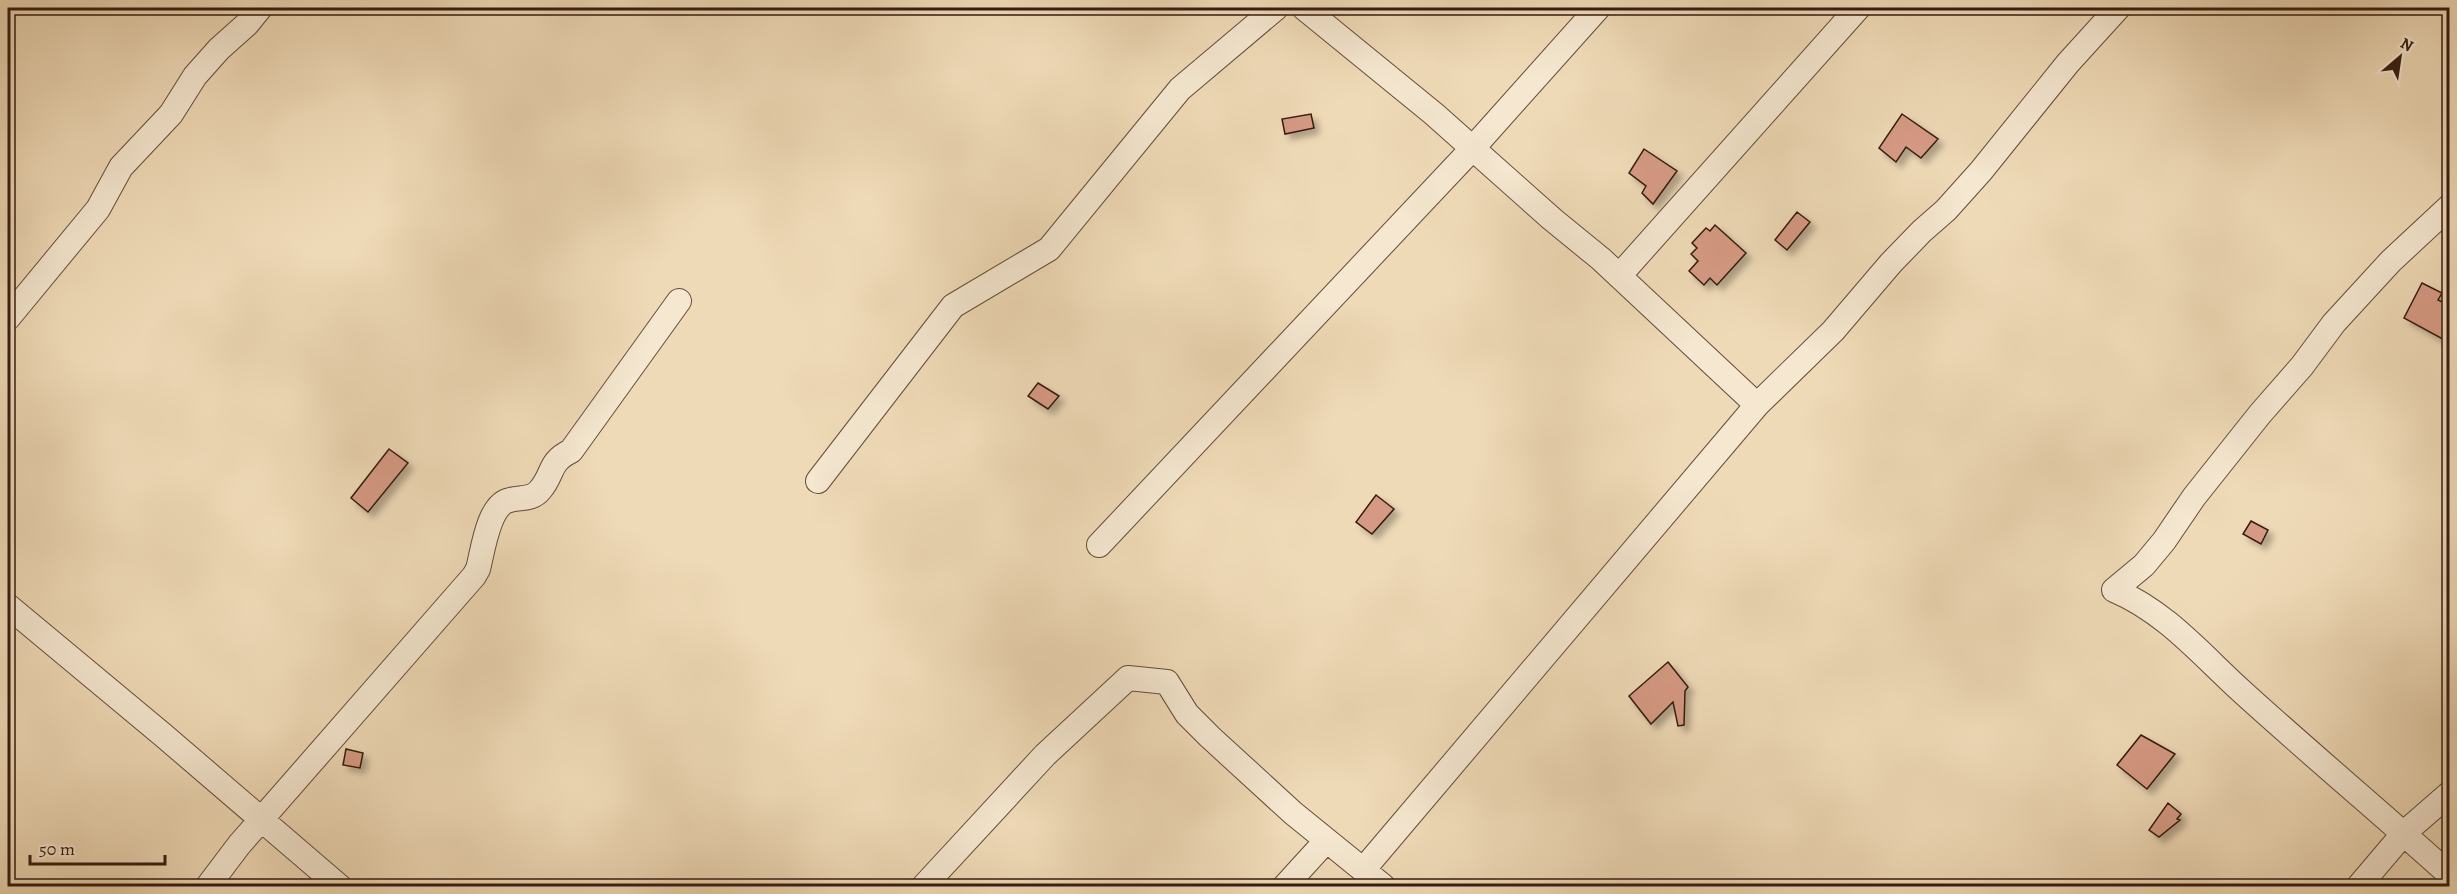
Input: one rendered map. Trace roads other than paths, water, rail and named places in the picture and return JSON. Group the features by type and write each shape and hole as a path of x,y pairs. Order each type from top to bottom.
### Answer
{"street":[{"path":"8,318 98,209 121,167 171,114 195,76 260,8"},
{"path":"818,481 953,306 1049,249 1180,89 1276,8"},
{"path":"1304,8 1434,114 1619,276 1756,405"},
{"path":"1098,545 1472,148 1598,8"},
{"path":"1619,276 1858,8"},
{"path":"1363,870 1756,405 1833,331 1914,239 1947,210 2003,145 2068,63 2118,8"},
{"path":"2450,206 2391,261 2334,323 2302,366 2260,414 2194,497 2145,565 2114,590 2131,597 2160,616 2450,875"},
{"path":"208,886 239,846 474,576 492,518 499,504 507,500 530,498 539,493 556,460 572,451 679,301"},
{"path":"8,606 339,886"},
{"path":"924,886 1046,755 1128,678 1167,682 1187,714 1293,813 1383,886"},
{"path":"2359,886 2403,833 2450,794"},
{"path":"1285,886 1326,841"}]}
